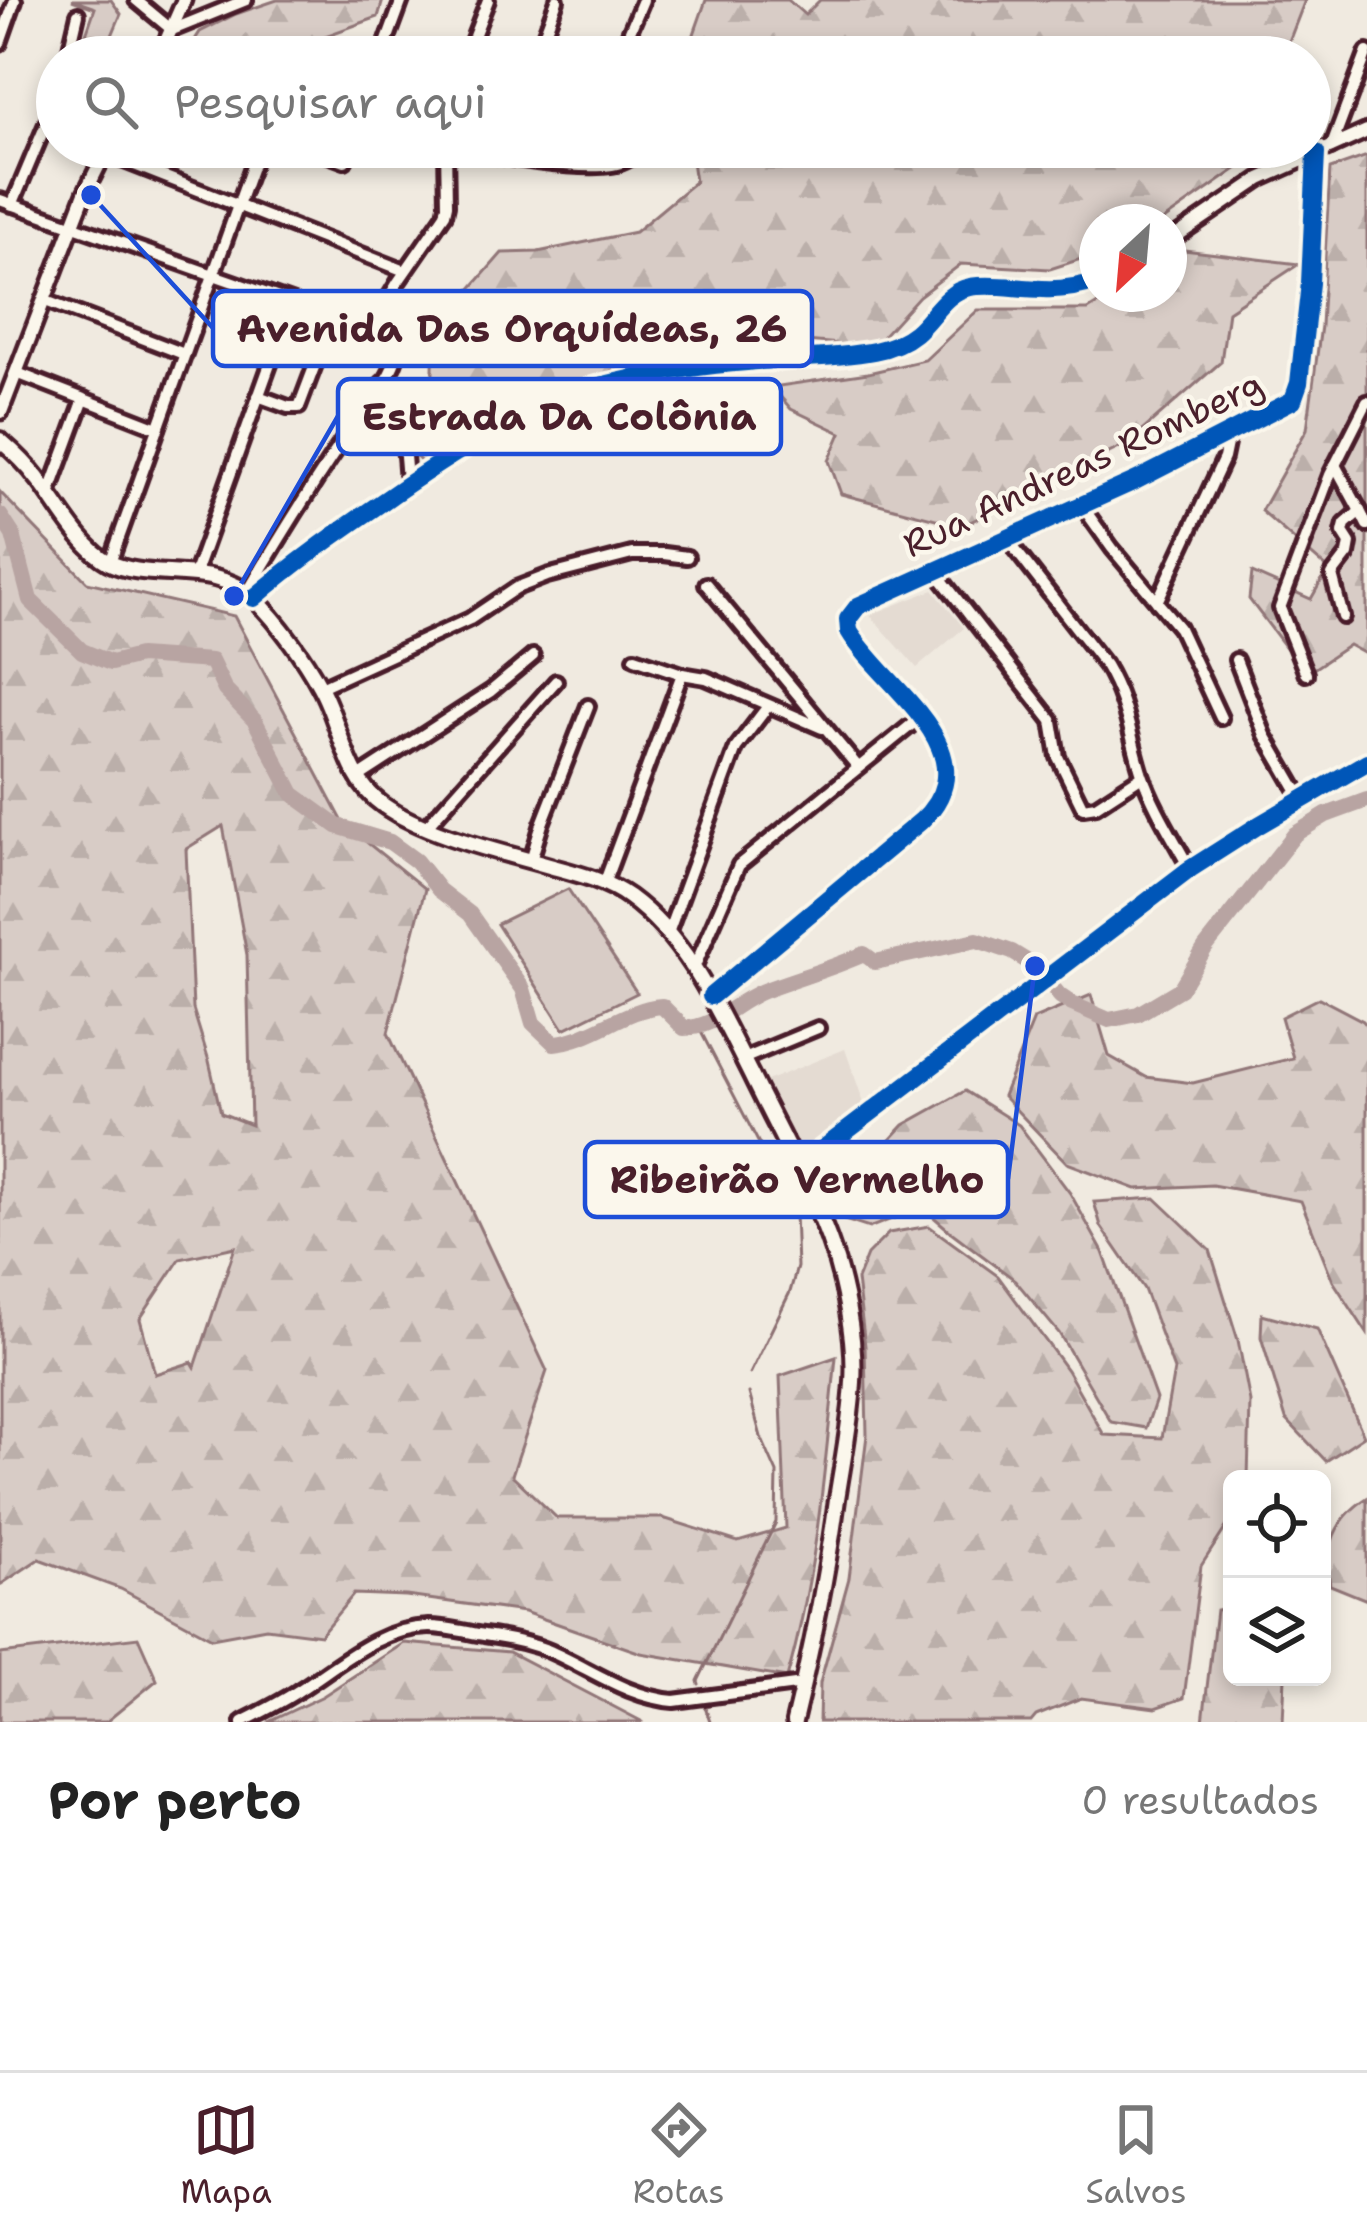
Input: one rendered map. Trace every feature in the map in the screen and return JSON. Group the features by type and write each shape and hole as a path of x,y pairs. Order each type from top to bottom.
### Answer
{"main road":[{"path":"3,443 28,466 88,545 110,563 195,574 250,596 321,687 357,778 376,801 409,820 626,895 668,932 694,968 830,1240 851,1333 853,1381 821,1609 794,1722"}],"street":[{"path":"0,43 15,0"},
{"path":"136,0 172,30"},
{"path":"169,36 184,0"},
{"path":"172,30 246,0"},
{"path":"388,36 403,0"},
{"path":"474,36 488,0"},
{"path":"544,36 557,0"},
{"path":"628,36 643,0"},
{"path":"73,36 78,14"},
{"path":"1331,134 1367,52"},
{"path":"1331,147 1367,131"},
{"path":"36,141 6,202 333,317 392,341 400,351 250,596"},
{"path":"3,443 1,412 98,168"},
{"path":"150,168 406,271"},
{"path":"110,563 251,168"},
{"path":"369,331 445,214 446,168"},
{"path":"1187,228 1239,190 1281,168"},
{"name":"Rua Andreas Romberg","path":"921,717 849,631 848,619 858,606 1082,506 1293,400 1299,382 1322,168"},
{"path":"250,596 455,452 597,386 744,362 876,351 915,333 962,289 1079,285"},
{"path":"43,300 184,354"},
{"path":"195,574 292,303"},
{"path":"258,396 299,407 333,317"},
{"path":"17,374 158,428"},
{"path":"382,382 404,433 407,484"},
{"path":"49,494 83,399"},
{"path":"1306,674 1280,608 1336,465 1367,402"},
{"path":"364,411 404,433"},
{"path":"1157,602 1224,458 1228,434"},
{"path":"1336,465 1367,524"},
{"path":"1082,506 1180,628 1221,718"},
{"path":"1343,616 1332,575 1348,554 1345,524 1360,511"},
{"path":"1007,538 1118,686 1142,776 1190,869"},
{"path":"321,687 470,619 515,588 548,576 632,554 687,557"},
{"path":"935,572 1052,721 1058,757 1083,808 1096,806 1142,776"},
{"path":"706,584 858,767"},
{"path":"357,778 491,691 532,656"},
{"path":"635,658 706,678 824,729"},
{"path":"1236,660 1265,736 1302,800"},
{"path":"604,884 682,674"},
{"path":"427,826 556,681"},
{"path":"531,860 588,706"},
{"path":"668,932 736,748 768,706"},
{"path":"694,968 739,865 921,717 945,760 944,788 931,812 711,996"},
{"path":"797,1168 1190,869 1367,762"},
{"path":"742,1059 818,1028"},
{"path":"242,1722 377,1640 430,1627 540,1648 654,1700 803,1684"}],"shaded area":[{"path":"933,590 964,628 917,668 870,615"},
{"path":"845,1049 866,1109 803,1156 762,1083"}],"green space":[{"path":"72,0 111,0 121,14 112,36 85,36 95,8"},
{"path":"277,0 383,0 378,17 325,36 197,36 236,14"},
{"path":"706,0 788,0 805,15 820,0 1305,0 1291,36 693,36"},
{"path":"1367,156 1367,655 1349,645 1306,674 1249,599 1252,573 1311,599 1328,569 1261,511 1307,429 1321,326 1330,169"},
{"path":"693,168 1238,168 1187,204 1079,204 1079,260 1050,269 961,264 919,296 873,347 750,336 626,363 426,467 406,446 432,409 434,331 502,253 538,252 635,232 695,182"},
{"path":"1187,250 1299,264 1228,311 1221,362 1127,444 962,526 841,494 829,461 841,433 791,409 772,387 925,360 978,310 1187,312"},
{"path":"0,492 87,582 234,616 344,824 425,889 388,1033 547,1371 512,1475 557,1518 663,1518 738,1542 786,1528 780,1376 836,1357 813,1559 787,1678 641,1653 524,1612 406,1596 354,1594 320,1635 266,1628 212,1638 121,1589 39,1559 0,1585","holes":["223,826 247,955 251,1125 221,1113 193,1009 186,849","235,1247 195,1367 192,1362 155,1374 140,1319 180,1259"]},
{"path":"568,889 637,993 564,1029 497,924"},
{"path":"1091,995 1109,1056 1146,1077 1193,1083 1293,1058 1281,1017 1319,998 1363,1021 1367,1026 1367,1333 1333,1281 1301,1201 1212,1185 1136,1189 1067,1163 1003,1096 1034,1019"},
{"path":"965,1091 1019,1125 1070,1193 1103,1252 1156,1399 1146,1428 1111,1422 1059,1333 1015,1280 922,1207 869,1228 832,1216 862,1170 904,1125"},
{"path":"1155,1198 1210,1250 1238,1340 1250,1402 1248,1470 1223,1470 1223,1532 1201,1566 1184,1698 1155,1708 1081,1698 1031,1722 819,1722 820,1683 849,1578 867,1435 865,1346 857,1280 867,1255 889,1233 929,1226 998,1276 1067,1370 1104,1435 1162,1438 1174,1370 1144,1289 1101,1226 1094,1202"},
{"path":"1262,1314 1317,1329 1364,1436 1326,1461 1286,1419 1261,1337"},
{"path":"1367,1498 1367,1600 1331,1585 1331,1543 1347,1515"},
{"path":"1223,1609 1223,1686 1285,1686 1283,1722 1203,1722 1216,1610"},
{"path":"138,1637 157,1680 106,1722 0,1722 0,1654"},
{"path":"404,1643 509,1652 643,1722 268,1722 323,1696"}],"waterway":[{"path":"0,515 13,535 30,600 82,651 111,663 139,656 211,661 225,690 255,721 293,794 337,826 390,842 416,861 439,890 470,914 523,989 533,1023 554,1043 662,1006 684,1028 695,1027 763,991 864,954 875,962 977,940 1035,966 1072,1004 1109,1020 1138,1014 1180,989 1205,948 1295,834 1326,815 1367,800"},
{"path":"699,1028 795,1213 797,1267 790,1292 750,1374"},
{"path":"699,1684 776,1522 777,1473 749,1393"},
{"path":"703,1701 710,1722"}],"cycle path":[{"path":"711,996 921,821 940,795 945,770 939,745 925,721 849,631 848,619 858,606 1137,480 1293,400 1310,283 1315,168"},
{"path":"254,598 432,468 520,417 581,391 730,363 880,350 911,336 946,300 970,287 1079,286"},
{"path":"798,1168 1190,869 1367,762"}],"place":[{"name":"Avenida Das Orquídeas, 26","path":"91,195"},
{"name":"Estrada Da Colônia","path":"234,596"},
{"name":"Ribeirão Vermelho","path":"1035,966"}]}
